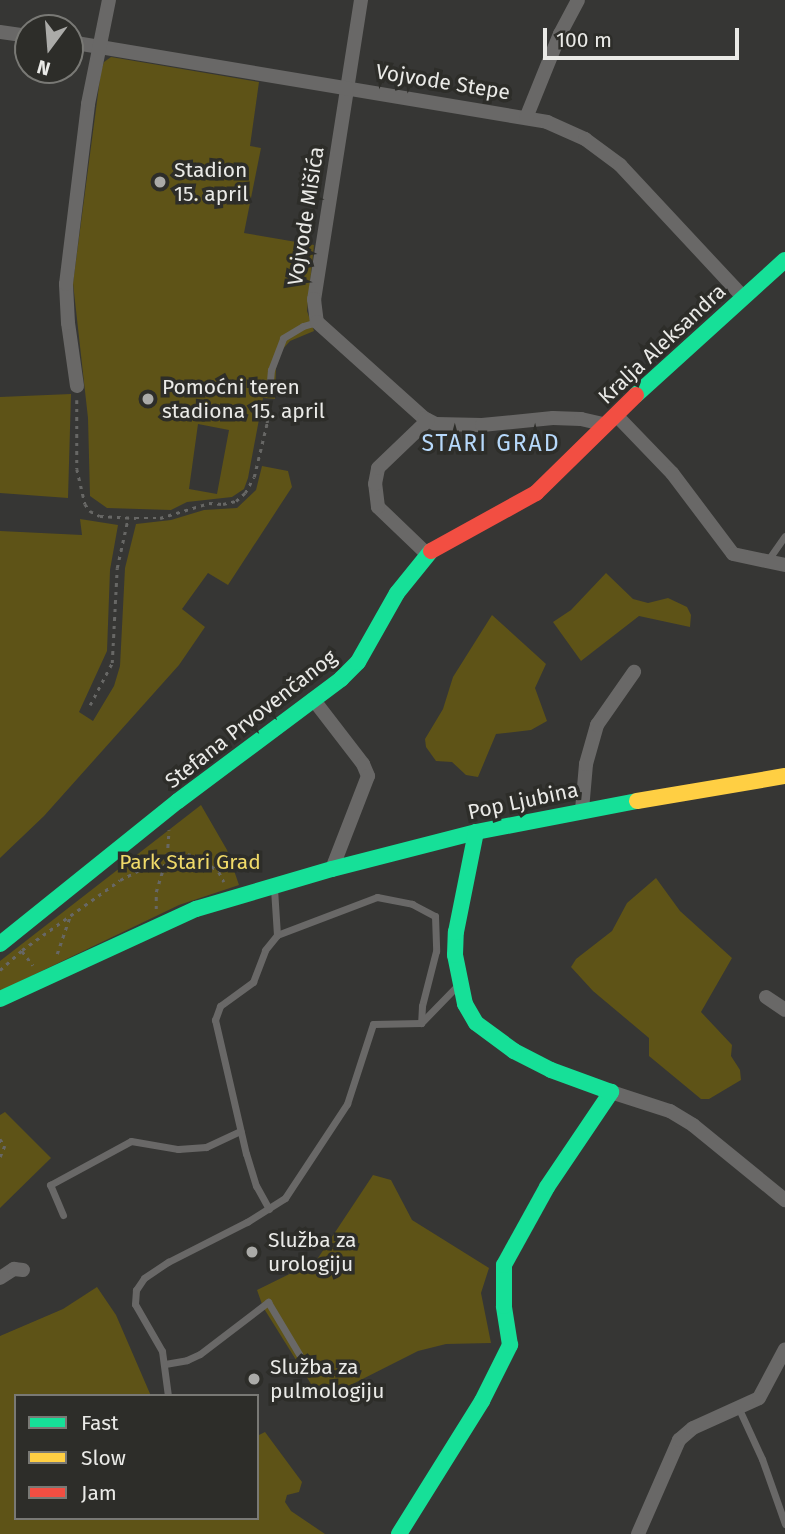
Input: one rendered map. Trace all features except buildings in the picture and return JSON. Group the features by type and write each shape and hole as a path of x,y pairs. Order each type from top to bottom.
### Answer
{"street":[{"path":"77,386 68,323 66,284 88,104 109,0"},
{"name":"Vojvode Mišića","path":"317,322 314,299 361,0"},
{"path":"526,118 560,34 578,0"},
{"name":"Vojvode Stepe","path":"84,43 526,118 570,131 620,165 743,297"},
{"name":"Kralja Aleksandra","path":"570,462 611,420 785,260"},
{"path":"317,322 428,420 447,426 611,420 673,473 733,554 748,559 768,559 785,565"},
{"path":"427,554 379,507 375,484 378,468 428,420"},
{"name":"Stefana Prvovenčanog","path":"0,944 178,801 358,662 397,593 427,554 462,529 536,493 570,462"},
{"path":"582,810 586,764 597,725 634,672"},
{"path":"313,699 363,764 368,776 332,869"},
{"name":"Pop Ljubina","path":"0,999 174,917 332,869 476,832 582,810 785,775"},
{"path":"476,832 459,903 456,932 460,987 476,1023 492,1036 551,1070 670,1111 693,1125 785,1200"},
{"path":"766,997 785,1010"},
{"path":"399,1534 501,1367 510,1345 504,1306 505,1265 547,1187 611,1092"},
{"path":"0,1278 14,1269 23,1270"},
{"path":"638,1534 679,1440 692,1428 759,1398 785,1349"}],"lane":[{"path":"269,392 271,370 284,338 303,326 317,322"},
{"path":"768,559 785,536"},
{"path":"274,886 277,934"},
{"path":"269,1209 256,1186 240,1131 215,1020 220,1006 253,982 265,950 277,934 377,897 412,904 435,916 436,951 422,1006 421,1023"},
{"path":"168,1394 163,1351 135,1304 136,1290 144,1278 285,1198 347,1104 373,1024 421,1023 455,988 460,987"},
{"path":"63,1215 50,1185 131,1141 178,1149 206,1147 240,1131"},
{"path":"165,1364 187,1360 200,1354 268,1302 299,1354"},
{"path":"739,1409 762,1459 785,1524"}],"path":[{"path":"77,386 77,469 85,504 90,511 100,516 128,518 171,516 209,503 236,501 245,493 254,477 267,423 269,392"},
{"path":"90,705 113,663 117,568 128,518"},
{"path":"156,912 156,892 167,856 170,834"},
{"path":"0,970 22,950 120,880 167,856 179,853 208,861 219,872 227,889"},
{"path":"61,961 58,948 70,918"},
{"path":"22,950 38,972"},
{"path":"0,1139 5,1146 0,1158"}],"green space":[{"path":"111,57 259,82 250,146 261,148 244,233 314,245 307,311 314,331 290,341 282,350 276,368 275,399 263,398 248,478 244,489 232,497 187,502 171,510 107,508 90,496 88,418 73,283 104,62","holes":["198,424 229,430 217,494 189,489"]},
{"path":"71,394 68,498 0,493 0,397"},
{"path":"262,466 288,471 292,487 228,585 208,573 182,609 205,627 179,665 44,816 0,858 0,531 82,535 80,519 118,525 110,570 107,651 79,712 93,721 114,686 120,666 125,568 136,524 171,520 204,510 237,508 256,490"},
{"path":"606,573 633,599 648,603 668,598 687,607 691,615 690,627 639,616 581,661 553,622 571,610"},
{"path":"492,615 546,664 535,688 547,721 531,730 496,734 478,777 466,775 452,762 436,761 426,747 425,739 443,709 453,677"},
{"name":"Park Stari Grad","path":"201,805 227,850 239,885 179,905 0,991 0,961"},
{"path":"656,878 680,911 732,958 701,1012 732,1045 731,1056 740,1070 741,1080 709,1099 701,1099 649,1056 649,1038 593,991 571,967 576,959 612,931 627,903"},
{"path":"5,1112 51,1158 0,1208 0,1115"},
{"path":"373,1175 391,1180 412,1220 489,1268 481,1293 491,1343 446,1344 418,1351 321,1400 263,1307 257,1290 316,1261"},
{"path":"97,1287 116,1315 150,1394 14,1394 14,1520 259,1520 259,1435 265,1432 302,1482 299,1492 287,1495 285,1502 291,1511 325,1534 0,1534 0,1336 63,1309"}],"traffic: fast":[{"path":"636,395 785,260"},
{"path":"0,944 178,801 341,679 358,662 397,593 431,551"},
{"path":"0,999 196,909 332,869 476,832 637,801"},
{"path":"399,1534 482,1401 510,1345 504,1306 504,1265 547,1187 611,1092 551,1070 514,1051 476,1023 465,1004 455,955 456,932 476,832"}],"traffic: slow":[{"path":"637,801 785,776"}],"traffic: jam":[{"path":"431,551 536,493 636,395"}],"place":[{"name":"Stadion 15. april","path":"160,182"},
{"name":"Pomoćni teren stadiona 15. april","path":"148,399"},
{"name":"Služba za urologiju","path":"252,1252"},
{"name":"Služba za pulmologiju","path":"254,1379"}],"district":[{"name":"STARI GRAD","path":"491,443"}]}
